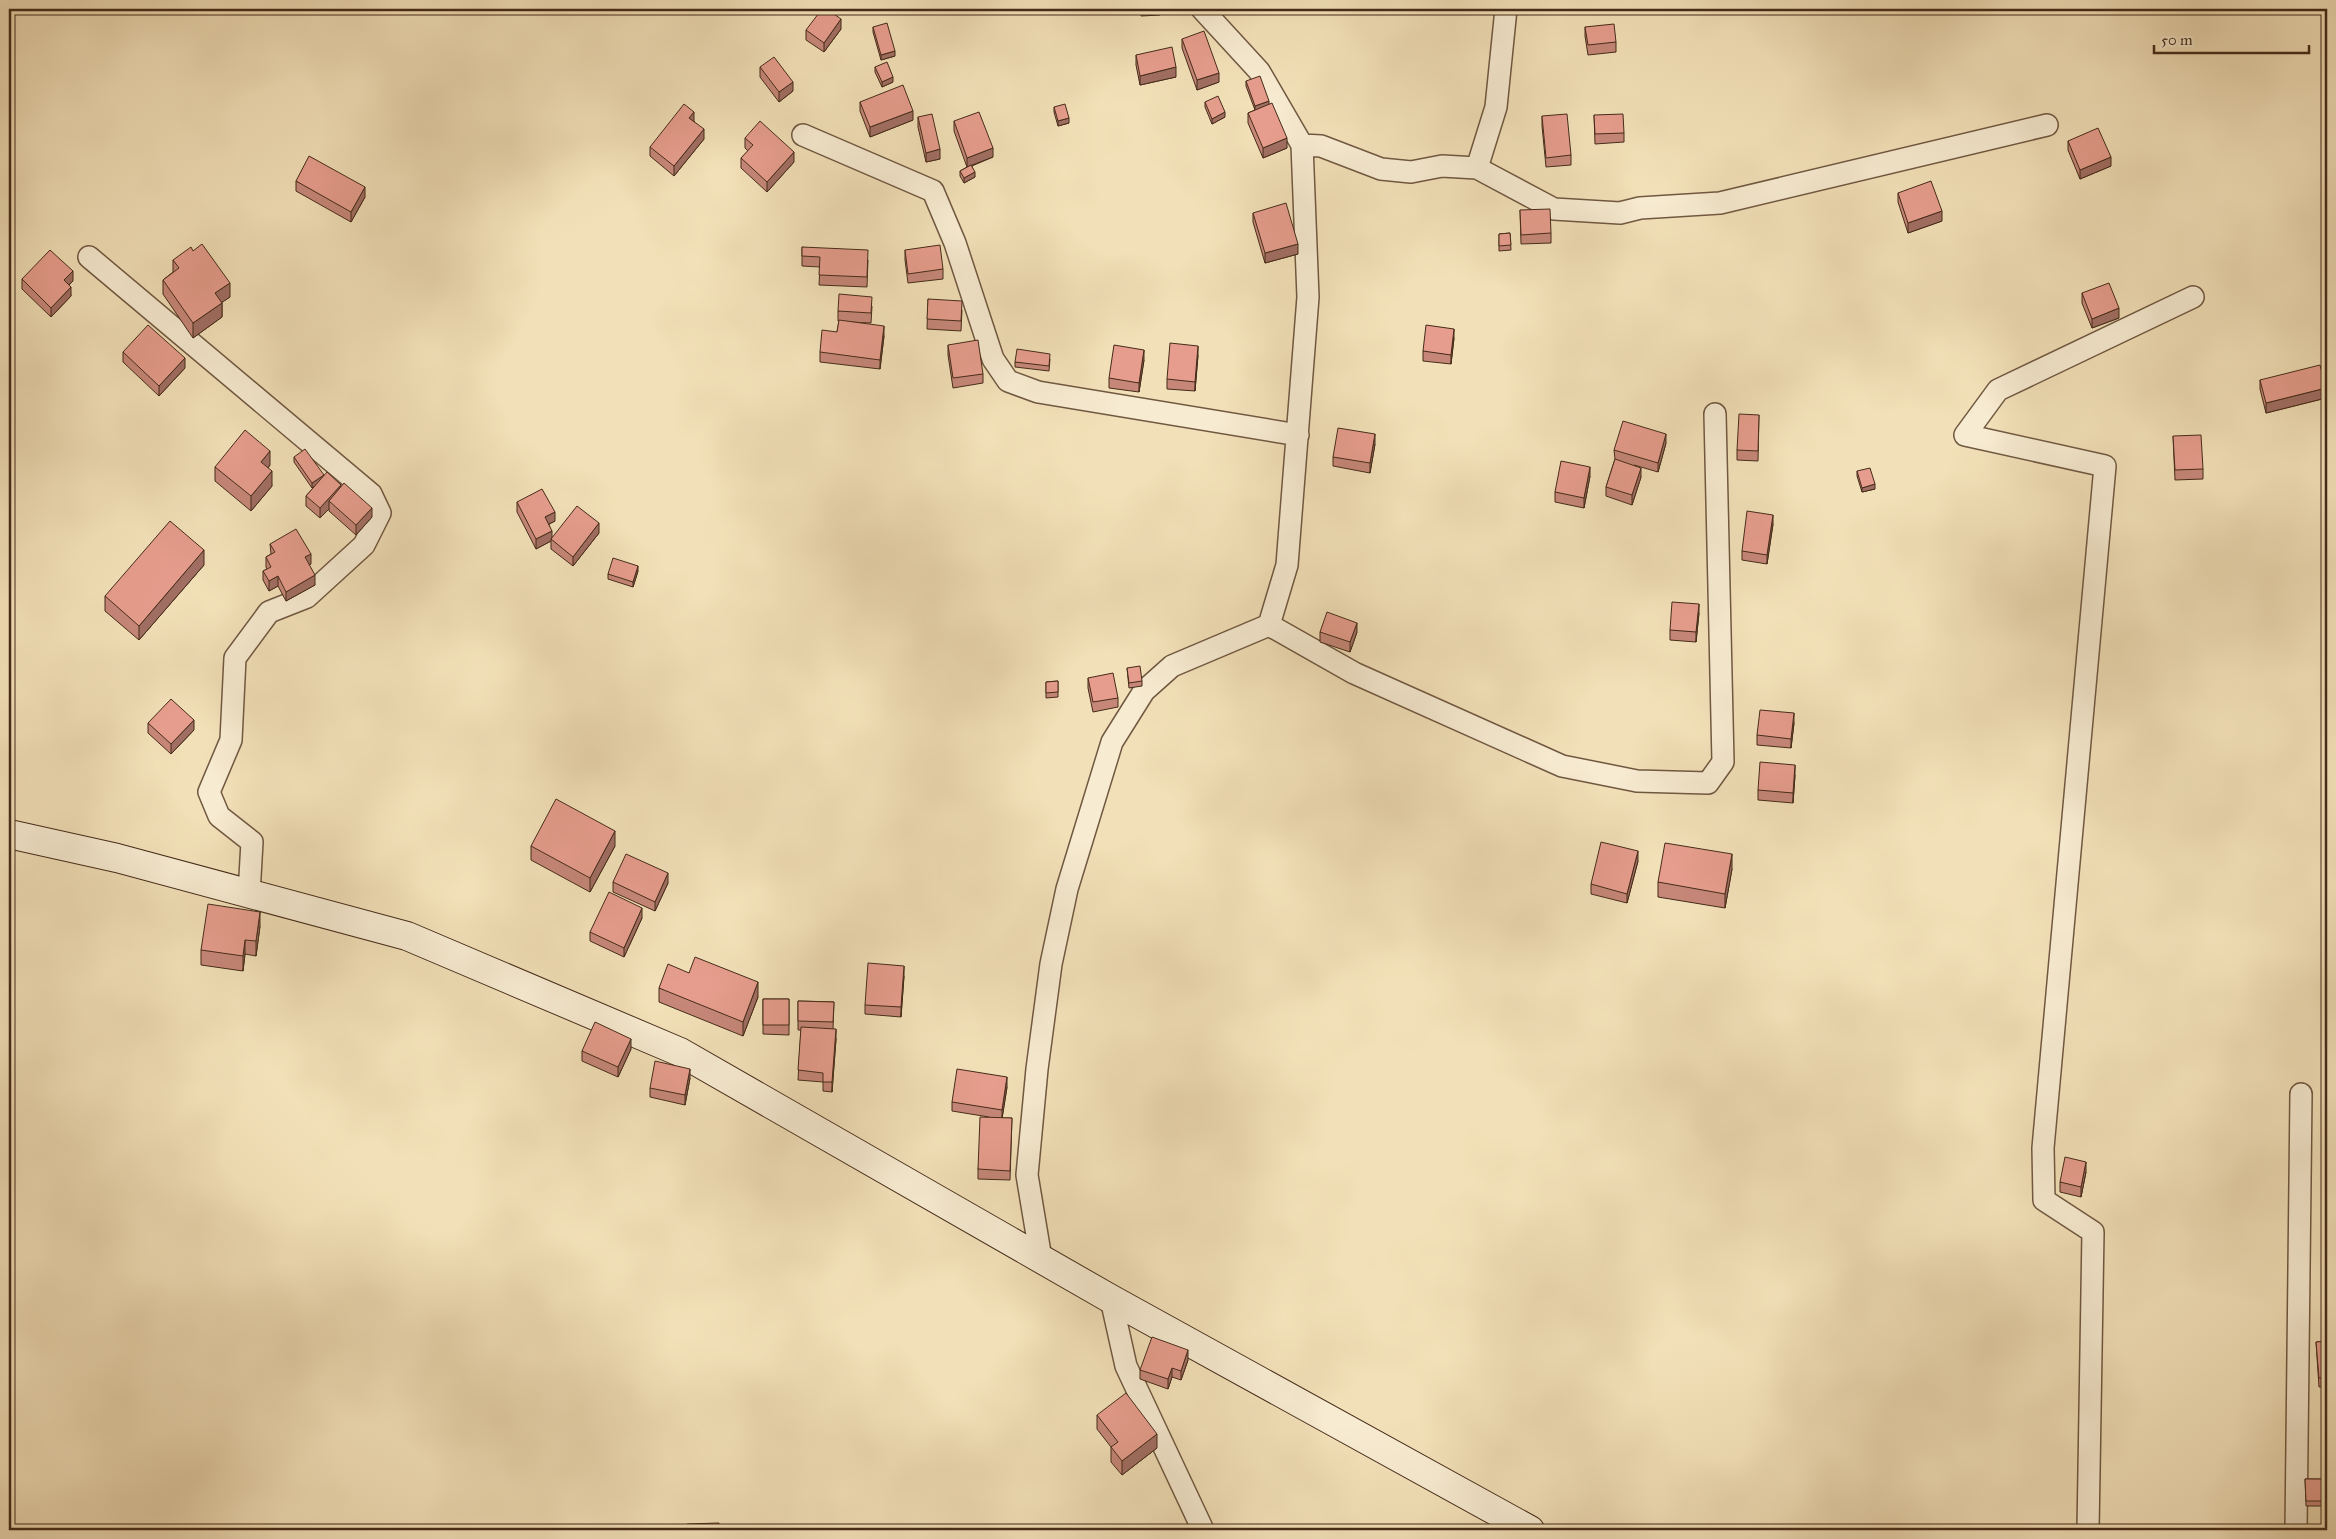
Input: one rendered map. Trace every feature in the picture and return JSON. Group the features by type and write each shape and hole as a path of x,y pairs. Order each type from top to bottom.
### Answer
{"street":[{"path":"1202,9 1259,71 1302,144 1308,297 1287,565 1269,626"},
{"path":"1477,168 1496,107 1506,9"},
{"path":"1302,144 1321,146 1381,169 1411,172 1442,166 1477,168 1554,209 1620,213 1640,208 1720,203 2047,125"},
{"path":"803,135 933,191 955,243 994,359 1008,381 1038,392 1298,435"},
{"path":"89,257 372,494 380,513 364,546 307,597 269,612 235,658 232,740 209,792 219,816 252,842 249,894"},
{"path":"2088,1530 2093,1232 2044,1200 2042,1148 2105,466 1965,435 1998,390 2193,298"},
{"path":"1269,626 1354,673 1562,766 1637,781 1708,783 1723,762 1715,414"},
{"path":"1041,1259 1027,1174 1037,1068 1051,964 1067,889 1112,742 1144,691 1172,666 1269,626"},
{"path":"9,834 117,858 407,936 680,1052 1111,1299 1530,1530"},
{"path":"2296,1530 2301,1094"},
{"path":"1111,1299 1126,1366 1203,1530"}],"building":[{"path":"822,9 827,9 841,19 824,43 806,30"},
{"path":"1141,9 1160,9 1160,10 1141,11"},
{"path":"887,23 895,51 881,55 873,27"},
{"path":"1614,24 1616,42 1588,45 1585,27"},
{"path":"1204,31 1219,73 1197,80 1182,39"},
{"path":"1172,47 1176,67 1140,76 1136,55"},
{"path":"774,57 793,82 779,92 760,67"},
{"path":"887,62 893,77 882,82 875,67"},
{"path":"1260,76 1269,101 1255,106 1246,81"},
{"path":"903,85 913,111 870,127 860,102"},
{"path":"1218,96 1225,112 1212,119 1205,102"},
{"path":"1272,103 1287,138 1263,148 1248,113"},
{"path":"684,104 694,112 689,118 704,129 674,166 650,147"},
{"path":"1065,104 1069,118 1058,121 1054,107"},
{"path":"979,112 993,148 967,158 954,121"},
{"path":"932,114 940,149 926,153 918,117"},
{"path":"1567,114 1571,155 1546,158 1542,116"},
{"path":"1623,114 1624,133 1595,134 1594,115"},
{"path":"760,121 794,152 767,182 741,158 753,145 745,138"},
{"path":"2098,128 2111,157 2080,170 2068,141"},
{"path":"309,156 365,187 351,212 296,181"},
{"path":"971,165 975,172 964,178 960,171"},
{"path":"1931,181 1942,211 1908,223 1898,193"},
{"path":"1286,203 1298,244 1265,253 1253,213"},
{"path":"1550,209 1551,233 1521,235 1520,210"},
{"path":"1510,233 1511,245 1499,246 1499,234"},
{"path":"202,244 230,283 215,293 222,303 193,323 163,280 179,268 173,260 191,247 193,251"},
{"path":"940,245 943,269 908,274 905,250"},
{"path":"802,247 868,250 867,277 819,275 820,257 802,256"},
{"path":"50,250 73,271 64,280 71,287 51,308 22,279"},
{"path":"2109,283 2119,308 2092,319 2082,293"},
{"path":"839,294 872,297 871,313 838,311"},
{"path":"928,299 962,301 961,321 927,319"},
{"path":"839,320 884,326 880,360 820,352 822,330 837,332"},
{"path":"148,325 185,358 159,386 123,352"},
{"path":"1426,325 1454,329 1451,355 1423,351"},
{"path":"978,340 983,374 953,378 948,345"},
{"path":"1170,343 1198,346 1195,382 1167,379"},
{"path":"1114,345 1144,350 1139,383 1109,378"},
{"path":"1017,349 1050,354 1049,366 1015,362"},
{"path":"2320,365 2326,388 2266,403 2260,380"},
{"path":"1739,414 1759,415 1758,451 1737,450"},
{"path":"1623,421 1666,434 1658,463 1614,450"},
{"path":"1338,428 1375,434 1370,463 1333,457"},
{"path":"245,430 270,451 261,462 272,471 251,496 215,467"},
{"path":"2201,435 2203,469 2175,470 2173,436"},
{"path":"305,449 324,475 312,483 294,457"},
{"path":"1615,459 1641,468 1632,495 1606,487"},
{"path":"1561,461 1590,467 1584,498 1555,492"},
{"path":"1870,468 1875,484 1862,488 1857,471"},
{"path":"327,472 341,485 320,508 306,496"},
{"path":"344,483 372,508 356,525 329,501"},
{"path":"542,489 555,512 545,517 552,531 536,539 517,502"},
{"path":"577,506 599,523 573,557 551,539"},
{"path":"1747,511 1773,515 1767,555 1742,551"},
{"path":"170,521 204,550 139,626 105,596"},
{"path":"296,529 311,554 305,557 315,575 286,592 278,576 269,581 263,571 271,567 266,557 275,552 270,544"},
{"path":"613,558 638,566 633,582 608,574"},
{"path":"1672,602 1699,604 1696,632 1670,630"},
{"path":"1327,612 1357,623 1350,642 1320,632"},
{"path":"1140,666 1142,681 1129,683 1127,668"},
{"path":"1113,673 1118,698 1093,702 1088,678"},
{"path":"1058,681 1058,692 1046,693 1046,682"},
{"path":"171,699 194,720 171,744 148,723"},
{"path":"1760,710 1794,713 1791,739 1757,735"},
{"path":"1760,762 1795,765 1793,793 1758,790"},
{"path":"556,799 615,831 590,878 531,846"},
{"path":"1601,842 1638,851 1627,894 1591,884"},
{"path":"1665,843 1732,854 1725,894 1658,882"},
{"path":"626,854 668,873 655,902 613,882"},
{"path":"609,892 642,908 624,948 590,932"},
{"path":"208,904 260,912 256,941 245,940 243,956 201,950"},
{"path":"695,957 758,982 743,1022 659,988 668,964 689,973"},
{"path":"868,963 904,966 901,1007 865,1005"},
{"path":"763,999 789,999 789,1025 763,1025"},
{"path":"798,1001 834,1002 833,1022 798,1021"},
{"path":"595,1022 631,1039 618,1067 582,1051"},
{"path":"801,1027 836,1029 832,1082 823,1082 823,1073 798,1070"},
{"path":"655,1061 690,1069 685,1095 650,1088"},
{"path":"957,1069 1007,1077 1002,1110 952,1102"},
{"path":"980,1117 1012,1118 1010,1171 978,1169"},
{"path":"2065,1157 2086,1162 2081,1187 2060,1182"},
{"path":"1152,1337 1188,1350 1181,1371 1172,1368 1168,1379 1140,1370"},
{"path":"2327,1341 2327,1377 2319,1378 2316,1342"},
{"path":"1126,1393 1157,1434 1122,1461 1111,1447 1118,1442 1097,1415"},
{"path":"2305,1479 2324,1479 2324,1501 2306,1501"},
{"path":"719,1523 720,1530 687,1530 687,1524"}]}
